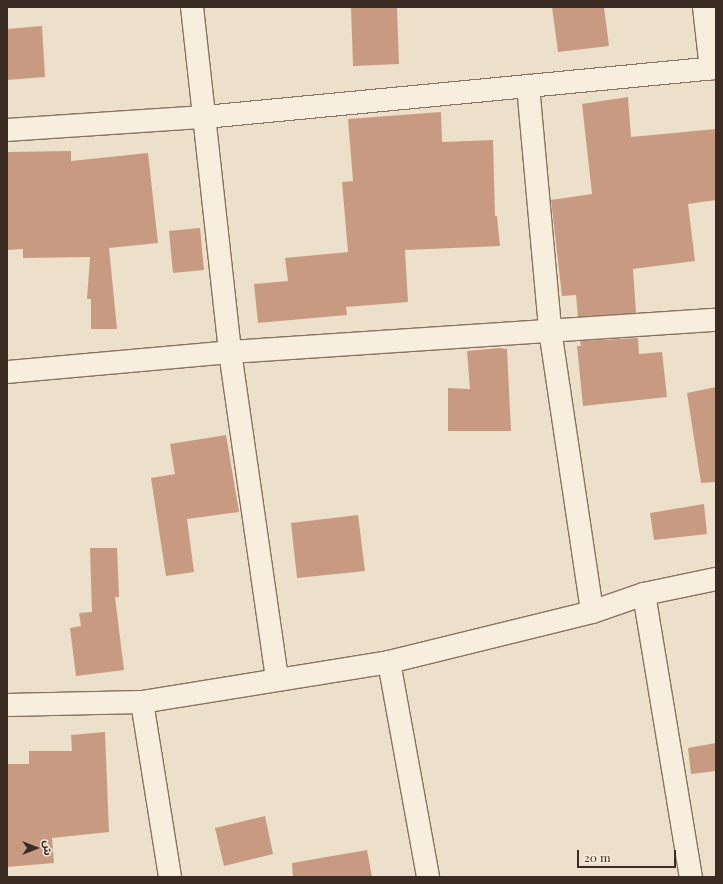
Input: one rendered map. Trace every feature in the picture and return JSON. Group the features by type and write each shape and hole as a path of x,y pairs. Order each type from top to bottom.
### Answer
{"street":[{"path":"192,7 230,352 277,679"},
{"path":"7,130 205,117 713,69 704,7"},
{"path":"528,86 550,330 592,612"},
{"path":"7,372 230,352 716,320"},
{"path":"7,705 142,702 389,662 592,612 644,594 716,579"},
{"path":"644,594 691,877"},
{"path":"389,662 428,877"},
{"path":"142,702 170,877"}],"building":[{"path":"351,7 397,7 399,64 353,66"},
{"path":"552,7 604,7 609,46 558,52"},
{"path":"42,26 45,77 7,80 7,29"},
{"path":"628,97 631,137 716,129 716,200 688,204 695,261 633,269 636,313 578,317 576,295 562,296 551,200 592,194 582,104"},
{"path":"441,112 442,142 493,140 495,216 497,216 500,246 405,250 408,302 346,307 347,315 258,323 254,284 288,281 285,258 348,252 342,182 353,181 348,119"},
{"path":"71,151 71,161 148,153 158,243 109,248 117,329 91,329 91,299 87,299 90,257 23,258 23,249 7,250 7,152"},
{"path":"200,228 204,270 173,273 169,231"},
{"path":"638,338 639,354 662,352 667,397 583,406 577,346 581,346 580,341"},
{"path":"500,348 507,349 511,431 448,431 448,388 470,389 467,351"},
{"path":"716,387 716,482 701,483 687,393"},
{"path":"226,435 239,512 187,519 194,572 166,576 151,478 175,474 170,444"},
{"path":"704,504 707,534 654,540 650,513"},
{"path":"358,515 365,571 297,578 291,523"},
{"path":"90,548 117,548 119,597 115,597 124,670 76,676 70,628 81,626 79,613 92,612"},
{"path":"105,732 109,832 52,838 54,863 7,867 7,764 29,764 29,751 72,751 71,735"},
{"path":"716,743 716,771 691,774 688,748"},
{"path":"265,816 273,854 224,866 215,828"},
{"path":"367,850 372,877 293,877 292,863"}]}
